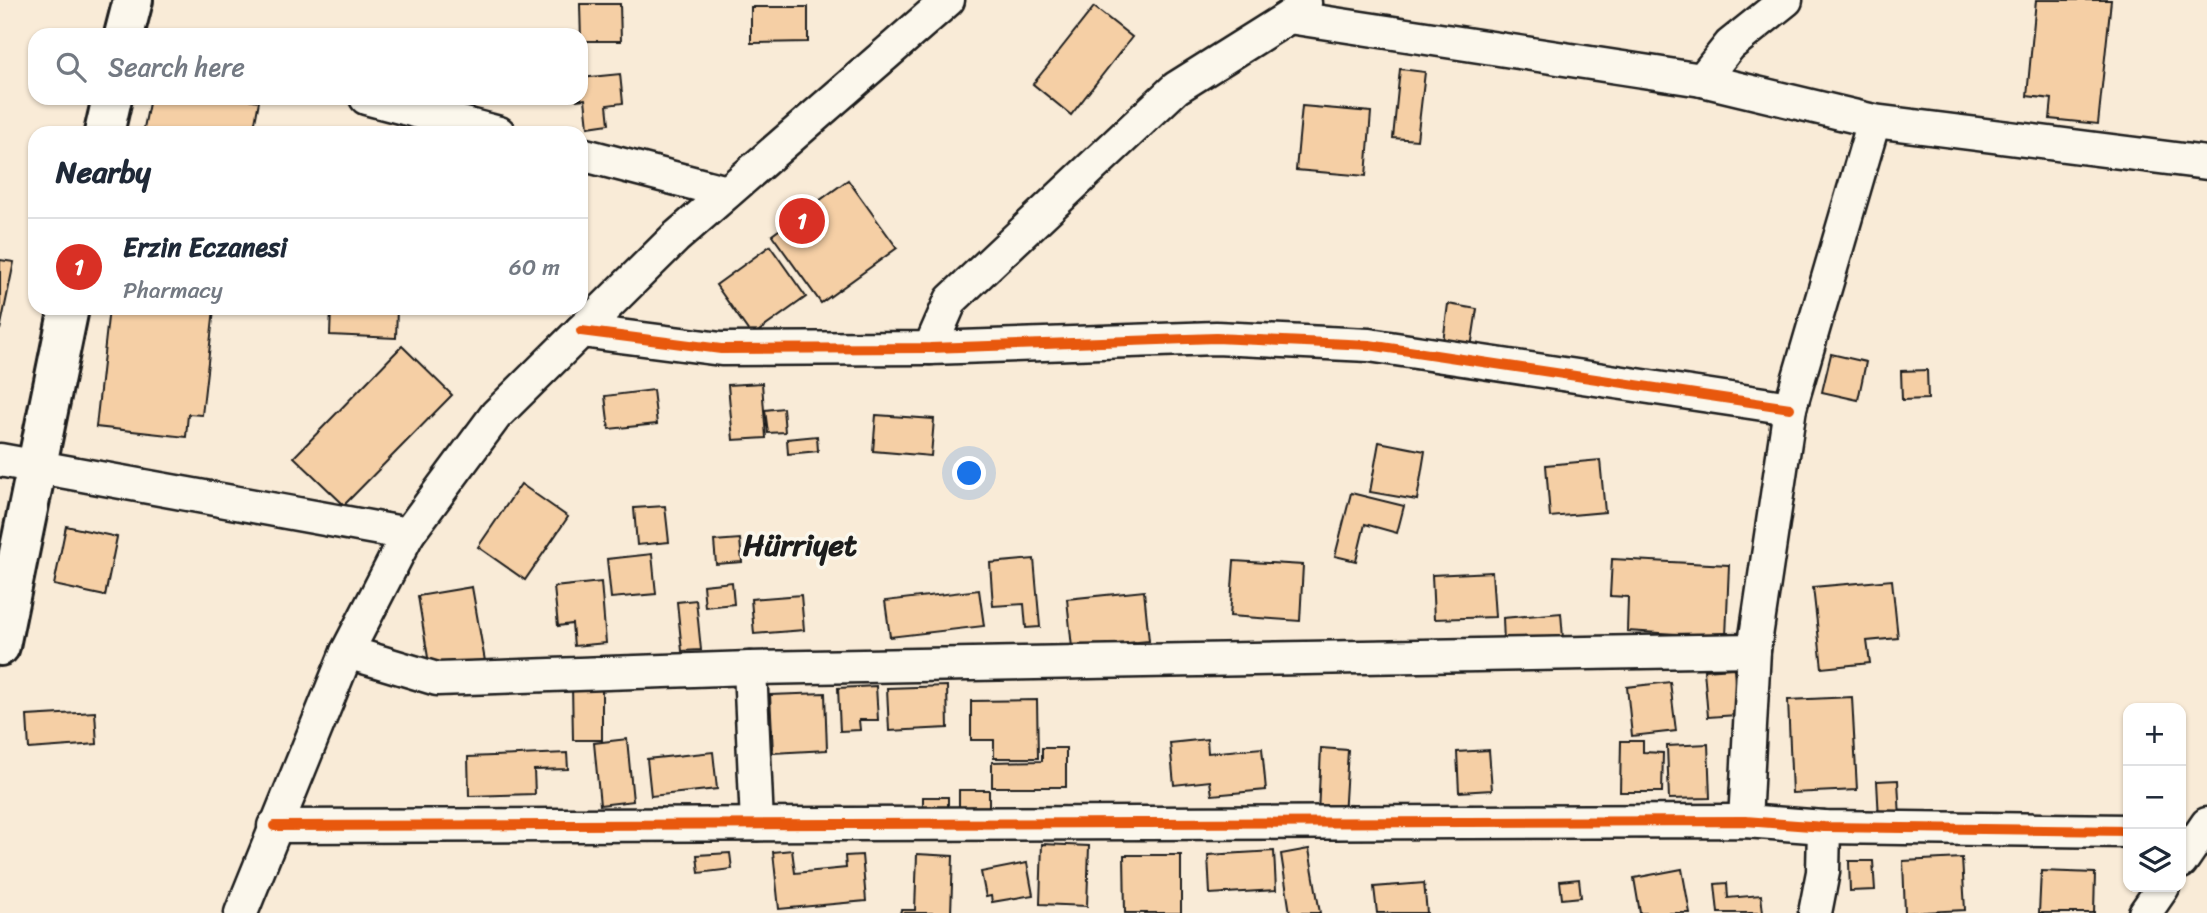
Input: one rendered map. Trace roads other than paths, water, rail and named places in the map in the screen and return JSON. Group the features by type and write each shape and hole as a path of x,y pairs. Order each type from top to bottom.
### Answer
{"main road":[{"path":"126,28 132,0"},
{"path":"105,126 110,105"},
{"path":"0,646 68,315"}],"street":[{"path":"241,913 274,826 347,652 408,534 496,415 675,238 948,0"},
{"path":"1702,80 1730,45 1786,0"},
{"path":"930,348 951,300 1176,88 1299,8 1702,80 1874,121 2206,156"},
{"path":"393,105 472,126"},
{"path":"1745,821 1754,650 1790,408 1874,121"},
{"path":"588,156 727,192"},
{"path":"581,331 721,349 930,348 1216,338 1369,345 1790,408"},
{"path":"0,460 37,469 408,534"},
{"path":"347,652 437,679 750,668 1754,650"},
{"path":"750,668 757,824"},
{"path":"274,826 1745,821 1824,827 2123,831"},
{"path":"1815,913 1823,872 1824,827"},
{"path":"2186,851 2196,830"},
{"path":"2145,913 2160,892"}],"place":[{"name":"Erzin Eczanesi","path":"802,221"}],"district":[{"name":"Hürriyet","path":"800,545"}]}
